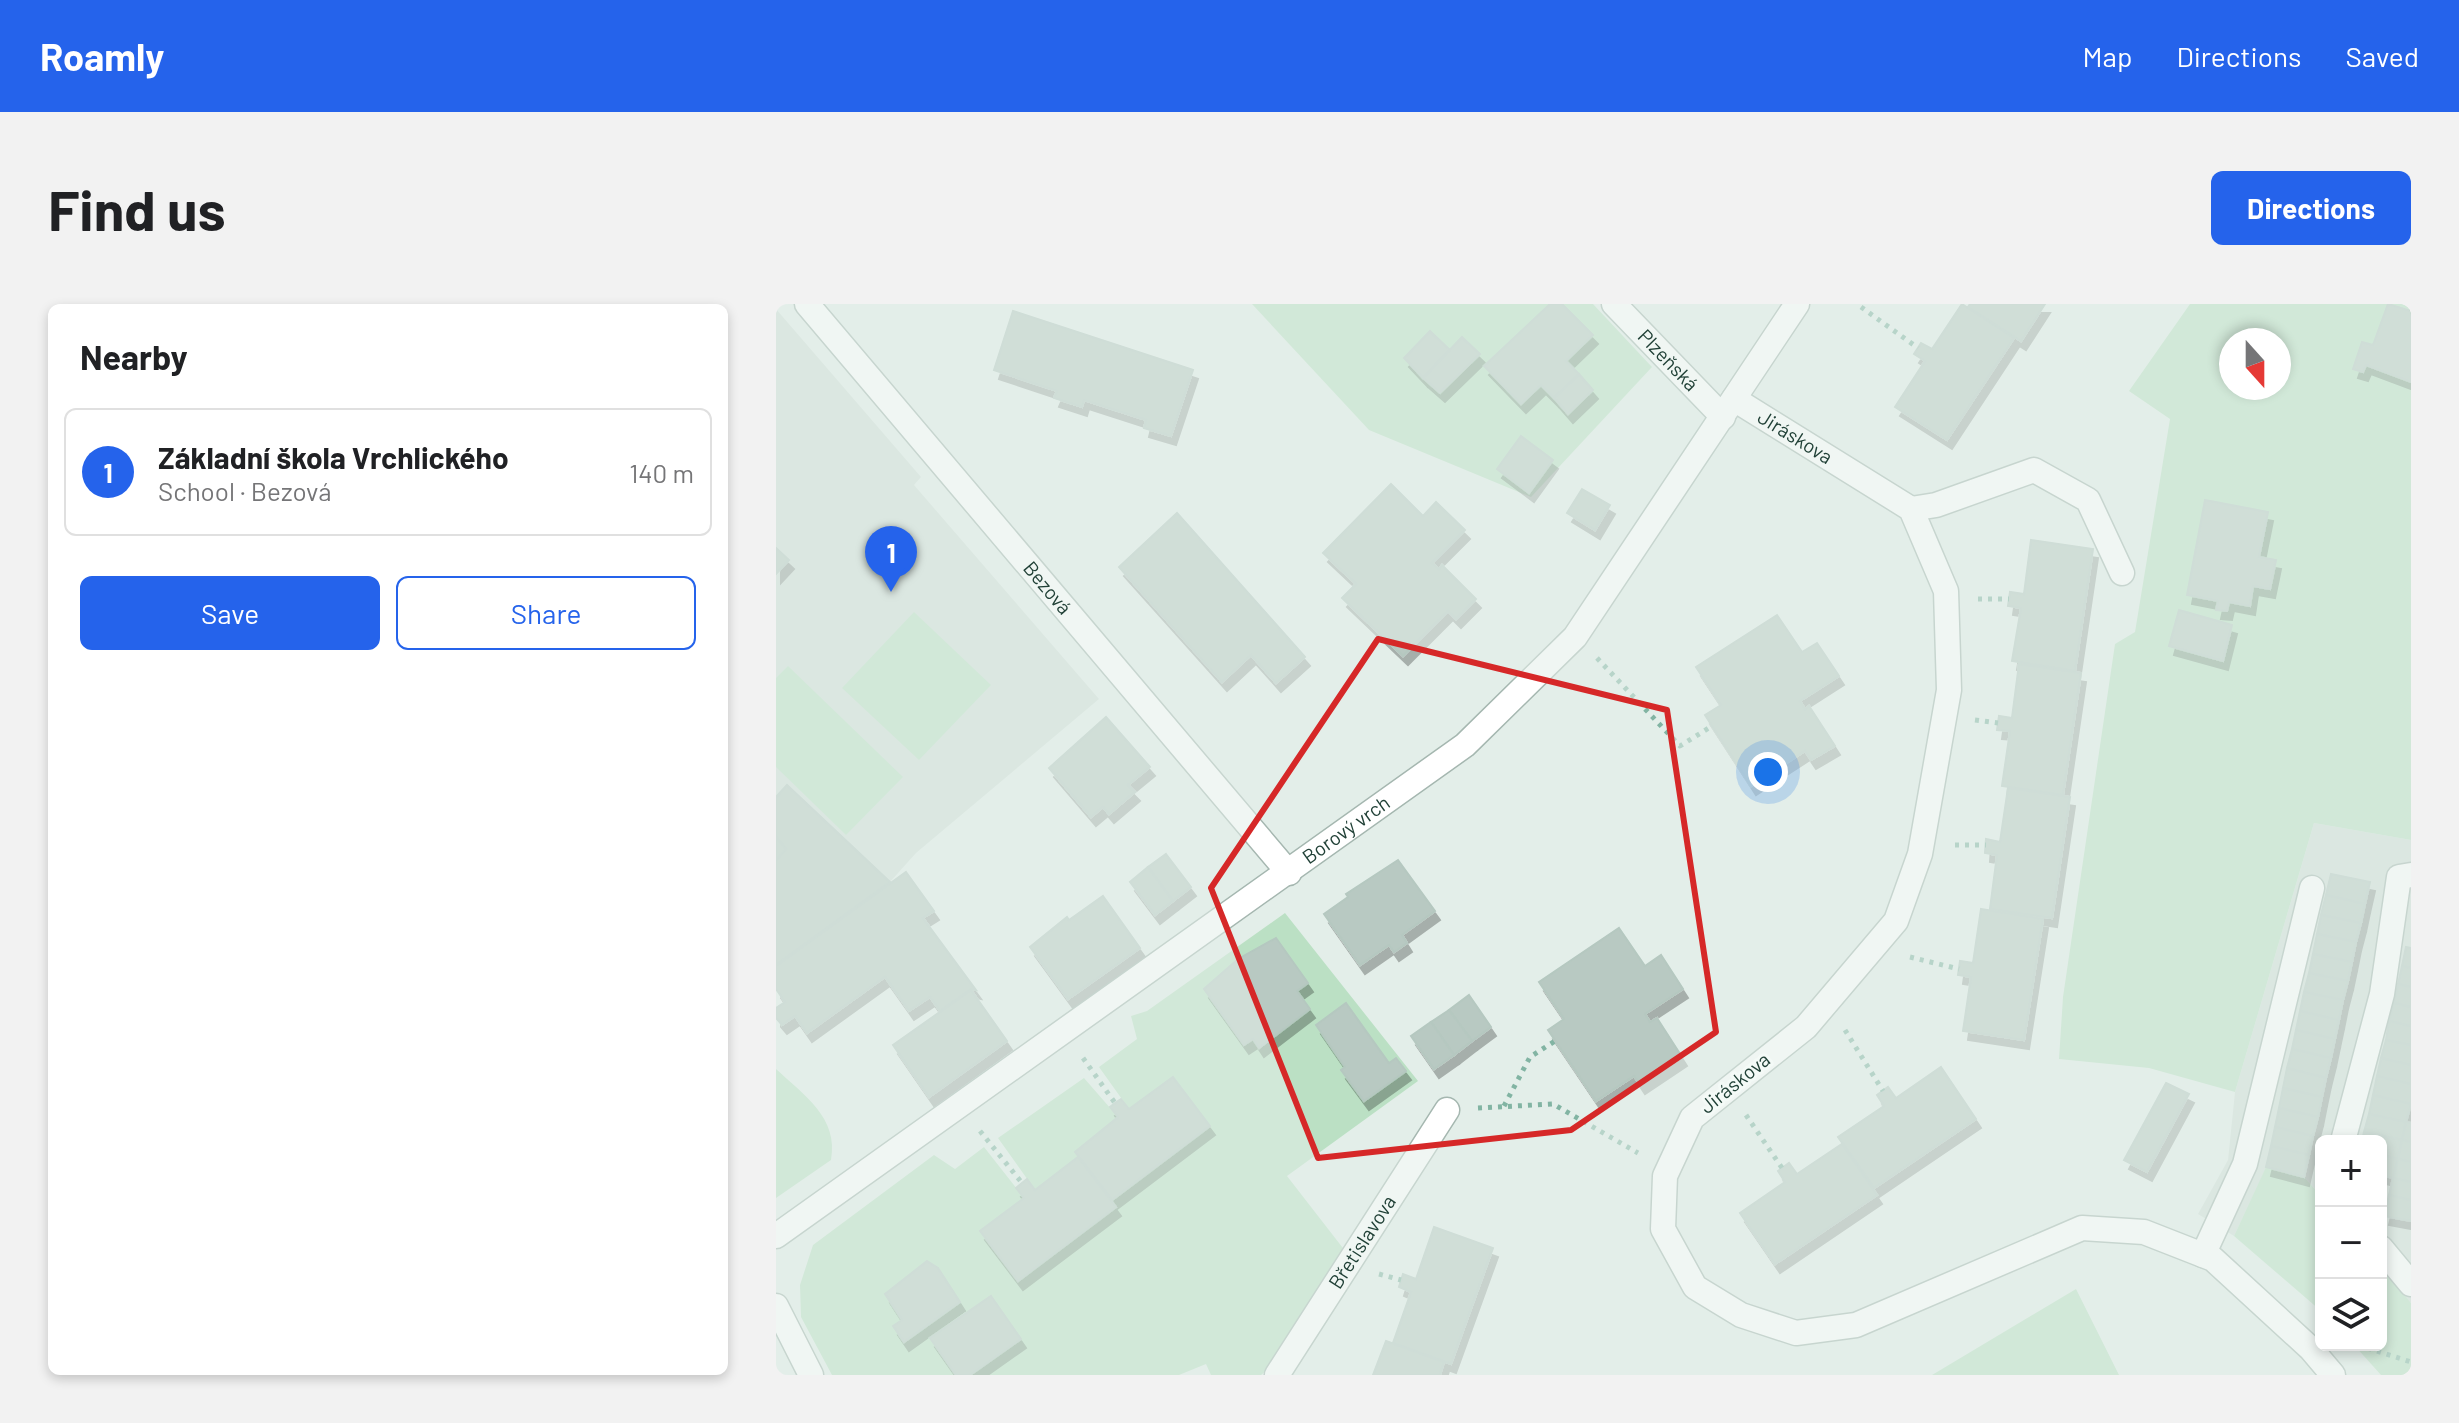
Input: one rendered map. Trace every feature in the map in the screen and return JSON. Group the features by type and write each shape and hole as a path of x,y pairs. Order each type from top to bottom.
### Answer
{"street":[{"name":"Bezová","path":"807,304 1289,873"},
{"name":"Plzeňská","path":"1614,304 1729,408"},
{"name":"Borový vrch","path":"776,1236 1465,745 1575,637 1797,304"},
{"name":"Jiráskova","path":"1729,408 1911,509 1946,591 1949,690 1920,854 1896,921 1806,1027 1692,1118 1665,1176 1663,1229 1695,1287 1741,1315 1796,1333 1856,1325 2082,1228 2144,1232 2213,1259 2300,1339 2333,1375"},
{"path":"1911,509 1936,505 2034,470 2088,500 2122,573"},
{"path":"2345,1135 2382,994 2399,877 2411,875"},
{"path":"2203,1255 2245,1164 2312,888"},
{"name":"Břetislavova","path":"1277,1375 1447,1110"},
{"path":"2387,1255 2411,1284"},
{"path":"776,1306 811,1375"}],"path":[{"path":"1861,307 1918,348"},
{"path":"1974,599 2009,599"},
{"path":"1596,656 1680,746 1712,726"},
{"path":"1973,719 1998,723"},
{"path":"1949,845 1986,845"},
{"path":"1901,954 1959,969"},
{"path":"1844,1029 1883,1091"},
{"path":"1065,1032 1115,1103"},
{"path":"1503,1107 1530,1057 1555,1041"},
{"path":"1447,1110 1553,1104 1639,1154"},
{"path":"960,1105 1022,1183"},
{"path":"1745,1114 1782,1168"},
{"path":"2377,1351 2411,1362"}],"highlighted area":[{"path":"1378,639 1667,710 1716,1032 1571,1130 1318,1158 1211,888"}],"shaded area":[{"path":"776,309 921,477 914,485 1099,699 916,853 890,882 776,965"},
{"path":"2314,823 2411,840 2411,1303 2387,1273 2387,1135 2315,1135 2315,1189 2304,1177 2266,1168 2234,1236 2198,1214 2228,1160 2235,1092"}],"green space":[{"path":"1252,304 1593,304 1652,367 1531,497 1369,430"},
{"path":"2190,304 2411,304 2411,840 2314,823 2235,1092 2149,1068 2059,1059 2063,997 2115,644 2135,632 2170,419 2129,391"},
{"path":"914,612 991,685 919,760 842,688"},
{"path":"788,666 903,777 846,835 776,767 776,678"},
{"path":"1285,913 1418,1081 1287,1176 1346,1252 1275,1363 1261,1375 1211,1375 1206,1364 1179,1375 832,1375 801,1317 800,1285 813,1245 934,1155 955,1169 984,1147 1024,1198 1018,1280 1116,1207 1112,1200 1210,1126 1173,1077 1129,1109 1099,1067 1137,1039 1131,1016 1147,1011"},
{"path":"776,1069 817,1108 830,1132 832,1145 831,1160 776,1198"},
{"path":"1084,1078 1118,1117 1076,1151 1078,1157 1035,1190 998,1138"},
{"path":"2266,1167 2304,1177 2315,1189 2315,1306 2234,1236"},
{"path":"2387,1273 2411,1303 2411,1375 2381,1375 2359,1351 2387,1351"},
{"path":"2076,1289 2119,1375 1932,1375"}],"building":[{"path":"1550,304 1562,304 1593,335 1566,361 1579,374 1554,398 1541,385 1521,404 1484,366"},
{"path":"1962,304 2014,338 1947,440 1895,407 1925,361 1914,354 1921,343 1932,349"},
{"path":"1970,304 2045,304 2021,341 1968,307"},
{"path":"2388,304 2411,311 2411,382 2366,365 2363,372 2353,369 2362,342 2373,345"},
{"path":"1013,311 1193,370 1171,436 1144,428 1146,420 1084,400 1082,407 1054,398 1057,391 994,370"},
{"path":"1430,331 1450,350 1423,378 1404,358"},
{"path":"1462,337 1480,354 1440,393 1423,378"},
{"path":"1579,374 1593,390 1568,414 1554,398"},
{"path":"1521,436 1553,460 1529,493 1497,469"},
{"path":"1391,484 1423,516 1436,502 1465,530 1432,563 1439,569 1442,565 1476,599 1456,619 1448,611 1403,656 1342,598 1356,584 1323,553"},
{"path":"1582,489 1610,505 1595,530 1567,513"},
{"path":"2205,500 2268,512 2259,557 2276,560 2270,589 2253,586 2250,606 2229,602 2227,611 2216,610 2218,601 2187,595"},
{"path":"1177,513 1305,657 1276,683 1251,655 1222,682 1119,567"},
{"path":"2031,540 2093,549 2075,671 2012,661 2021,608 2008,606 2010,592 2024,594"},
{"path":"776,548 789,560 776,574"},
{"path":"2179,610 2232,625 2223,661 2169,646"},
{"path":"1777,615 1802,652 1817,643 1839,676 1800,701 1805,709 1809,706 1835,746 1811,760 1805,751 1751,786 1705,715 1721,705 1696,667"},
{"path":"2019,664 2081,673 2063,795 2002,786 2010,731 1997,730 1999,716 2012,718"},
{"path":"1106,717 1150,767 1128,785 1135,792 1109,814 1103,807 1091,817 1049,768"},
{"path":"787,785 890,882 776,965 776,860 786,849 776,837 776,797"},
{"path":"2008,788 2070,797 2052,918 1990,909 1997,855 1985,853 1986,839 2000,842"},
{"path":"776,837 786,849 776,860"},
{"path":"1166,854 1191,887 1173,901 1148,867"},
{"path":"1398,860 1435,911 1402,935 1407,943 1394,952 1389,945 1360,965 1324,914 1348,897 1346,894"},
{"path":"1148,867 1173,901 1155,915 1130,882"},
{"path":"906,872 934,911 923,918 976,990 971,989 940,1011 930,997 909,1011 885,977 807,1033 795,1016 782,1025 776,1018 776,1008 785,1002 776,989 776,966"},
{"path":"2331,874 2370,882 2365,904 2326,895"},
{"path":"2326,895 2365,904 2361,923 2321,915"},
{"path":"1103,896 1140,948 1068,999 1030,947 1067,917 1069,920"},
{"path":"1981,909 2043,919 2024,1040 1963,1031 1971,977 1958,975 1960,961 1973,963"},
{"path":"2321,915 2361,923 2356,942 2317,934"},
{"path":"1619,928 1645,966 1661,955 1683,989 1645,1014 1650,1022 1657,1018 1682,1057 1640,1085 1634,1076 1596,1101 1548,1030 1564,1019 1539,982"},
{"path":"2317,934 2356,942 2352,962 2313,954"},
{"path":"1276,938 1308,983 1297,991 1310,1009 1259,1048 1253,1039 1244,1045 1204,989 1238,959"},
{"path":"2406,947 2411,948 2411,968 2402,966"},
{"path":"2313,954 2352,962 2348,981 2309,973"},
{"path":"2402,966 2411,968 2411,987 2398,984"},
{"path":"2309,973 2348,981 2343,1000 2304,992"},
{"path":"2398,984 2411,987 2411,1007 2394,1003"},
{"path":"971,990 1007,1041 929,1097 893,1045"},
{"path":"2304,992 2343,1000 2339,1020 2300,1011"},
{"path":"1469,995 1491,1027 1472,1041 1449,1010"},
{"path":"1346,1003 1389,1063 1396,1058 1406,1071 1364,1101 1341,1070 1345,1067 1316,1025"},
{"path":"2394,1003 2411,1007 2411,1026 2389,1021"},
{"path":"1449,1010 1472,1041 1454,1055 1431,1022"},
{"path":"2300,1011 2339,1020 2335,1039 2296,1030"},
{"path":"2389,1021 2411,1026 2411,1045 2386,1040"},
{"path":"1431,1022 1454,1055 1434,1069 1411,1036"},
{"path":"2296,1030 2335,1039 2331,1058 2292,1049"},
{"path":"2386,1040 2411,1045 2411,1065 2381,1058"},
{"path":"2292,1049 2331,1058 2326,1078 2287,1068"},
{"path":"2381,1058 2411,1065 2411,1084 2377,1076"},
{"path":"1941,1067 1976,1119 1874,1188 1838,1137 1884,1106 1877,1095 1888,1087 1896,1098"},
{"path":"2287,1068 2326,1078 2322,1097 2283,1088"},
{"path":"2377,1076 2411,1084 2411,1104 2373,1095"},
{"path":"1173,1077 1210,1126 1112,1200 1075,1152 1118,1117 1110,1107 1115,1103 1121,1099 1129,1109"},
{"path":"2166,1083 2189,1094 2147,1172 2124,1160"},
{"path":"2283,1088 2322,1097 2318,1117 2279,1108"},
{"path":"2373,1095 2411,1104 2406,1122 2369,1114"},
{"path":"2279,1108 2318,1117 2313,1136 2275,1127"},
{"path":"2369,1114 2406,1122 2402,1140 2364,1132"},
{"path":"2406,1122 2411,1123 2411,1142 2402,1140"},
{"path":"2275,1127 2313,1136 2309,1155 2271,1146"},
{"path":"2387,1137 2402,1140 2398,1159 2387,1156"},
{"path":"2402,1140 2411,1142 2411,1162 2398,1159"},
{"path":"1842,1144 1877,1195 1775,1264 1740,1213 1785,1182 1778,1171 1789,1163 1797,1174"},
{"path":"2271,1146 2309,1155 2304,1177 2266,1167"},
{"path":"2387,1156 2398,1159 2393,1178 2387,1176"},
{"path":"1078,1157 1116,1207 1018,1281 980,1231 1024,1198 1016,1188 1027,1179 1035,1190"},
{"path":"2398,1159 2411,1162 2411,1182 2393,1178"},
{"path":"2393,1178 2411,1182 2411,1200 2389,1195"},
{"path":"2389,1195 2411,1200 2411,1221 2387,1217"},
{"path":"1434,1227 1493,1248 1451,1364 1393,1343 1411,1292 1399,1287 1403,1274 1416,1279"},
{"path":"927,1261 938,1268 960,1302 904,1342 893,1326 902,1320 885,1294"},
{"path":"991,1296 1021,1339 970,1375 956,1375 930,1338"},
{"path":"1386,1341 1444,1362 1440,1375 1373,1375"}],"place":[{"name":"Základní škola Vrchlického","path":"891,592"}]}
